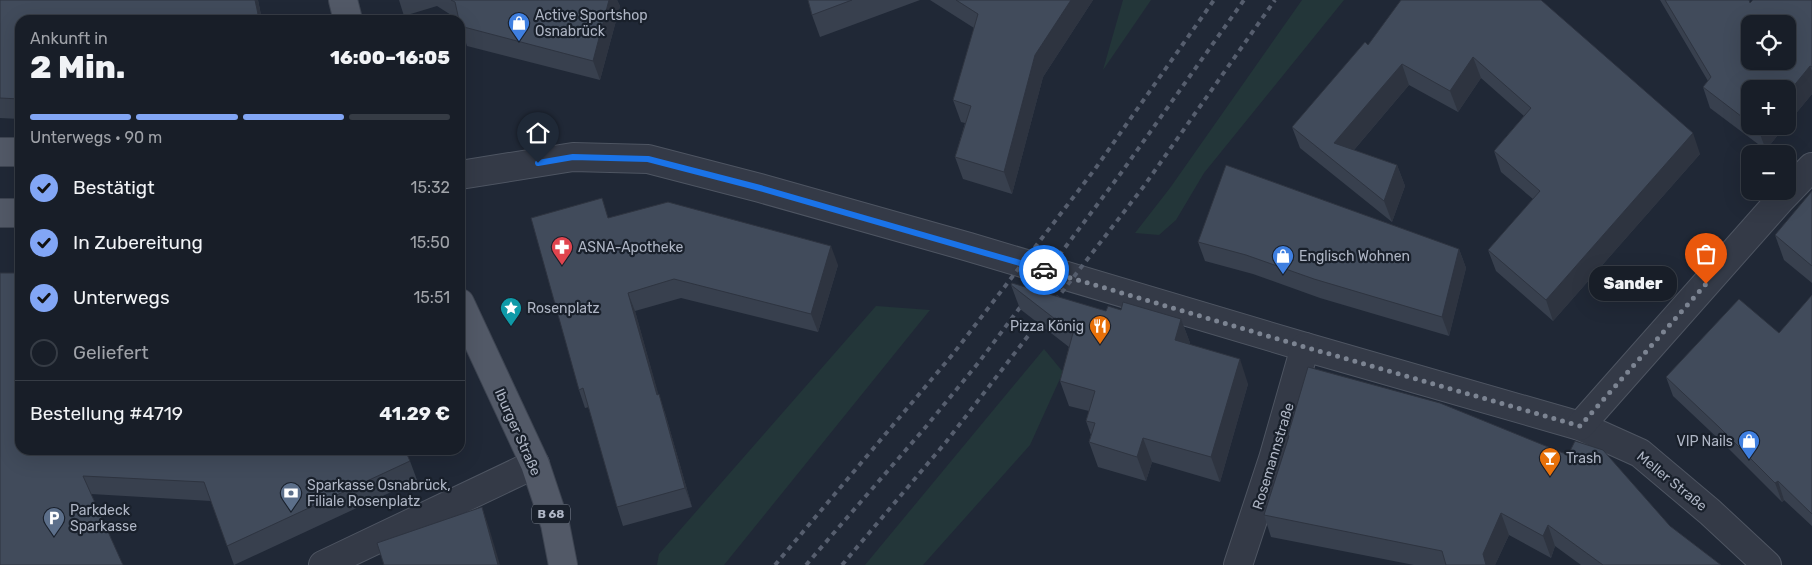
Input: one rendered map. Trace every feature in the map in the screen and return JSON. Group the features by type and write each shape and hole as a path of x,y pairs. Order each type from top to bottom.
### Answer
{"main road":[{"path":"343,0 347,15"},
{"path":"0,152 15,152"},
{"path":"0,213 15,213"},
{"name":"Iburger Straße","path":"465,314 535,464 555,524 563,565"}],"street":[{"name":"Meller Straße","path":"465,174 573,157 648,159 760,188 969,247 1305,347 1580,426 1640,453 1710,512 1766,565"},
{"path":"1580,426 1781,199 1812,167"},
{"name":"Rosemannstraße","path":"1238,565 1274,459 1305,347"},
{"path":"324,565 535,464"}],"shaded area":[{"path":"1123,0 1151,0 1103,70"},
{"path":"1302,0 1344,0 1204,173 1176,220 1159,235 1135,233 1170,188"},
{"path":"876,306 930,310 724,565 657,565 659,554"},
{"path":"1044,349 1063,372 1030,445 923,565 865,565"}],"building":[{"path":"0,0 255,0 258,14 256,15 15,15 15,99 0,98"},
{"path":"451,0 609,0 593,61 465,27 465,15 458,15 455,2"},
{"path":"808,0 852,0 812,15"},
{"path":"956,0 1071,0 1035,55 1004,172 955,157 971,106 953,100 978,14"},
{"path":"1401,0 1541,0 1693,133 1546,300 1488,250 1540,191 1494,151 1531,108 1473,57 1450,91 1402,64 1334,143 1397,165 1384,201 1292,127 1365,42 1368,45"},
{"path":"1665,0 1749,0 1750,3 1753,0 1812,0 1812,67 1810,66 1796,83 1796,80 1741,80 1741,116 1703,87 1711,77"},
{"path":"1226,165 1459,249 1442,317 1314,279 1246,255 1198,242"},
{"path":"1812,191 1812,266 1775,235"},
{"path":"602,198 608,218 668,202 831,246 811,314 674,279 628,293 685,488 617,507 583,388 579,390 531,218"},
{"path":"0,273 15,273 15,455 407,455 410,461 227,546 204,482 83,476 123,565 0,565"},
{"path":"1012,283 1106,311 1108,306 1121,310 1123,302 1181,319 1175,340 1240,359 1211,457 1143,438 1137,457 1089,442 1095,423 1086,421 1095,391 1060,381 1073,333 1011,285"},
{"path":"1812,295 1812,514 1778,481 1775,483 1666,377 1739,299 1779,333"},
{"path":"1308,367 1440,403 1568,455 1575,441 1603,450 1670,526 1721,565 1603,565 1548,525 1543,536 1501,513 1483,554 1486,565 1446,565 1442,551 1264,515"},
{"path":"482,507 498,565 384,565 377,543"}],"railway":[{"path":"775,565 953,354 1095,169 1214,0"},
{"path":"806,565 924,429 979,362 1121,173 1244,0"},
{"path":"842,565 946,442 1144,186 1275,0"}],"way so far":[{"path":"1044,270 1580,426 1706,284"}],"place":[{"name":"Active Sportshop Osnabrück","path":"519,42"},
{"name":"ASNA-Apotheke","path":"562,266"},
{"name":"Englisch Wohnen","path":"1283,275"},
{"name":"Sander","path":"1706,284"},
{"name":"Rosenplatz","path":"511,327"},
{"name":"Pizza König","path":"1100,345"},
{"name":"VIP Nails","path":"1749,460"},
{"name":"Trash","path":"1550,477"},
{"name":"Sparkasse Osnabrück, Filiale Rosenplatz","path":"291,512"},
{"name":"Parkdeck Sparkasse","path":"54,537"}],"route":[{"path":"538,163 573,157 648,159 760,188 1044,270"}]}
